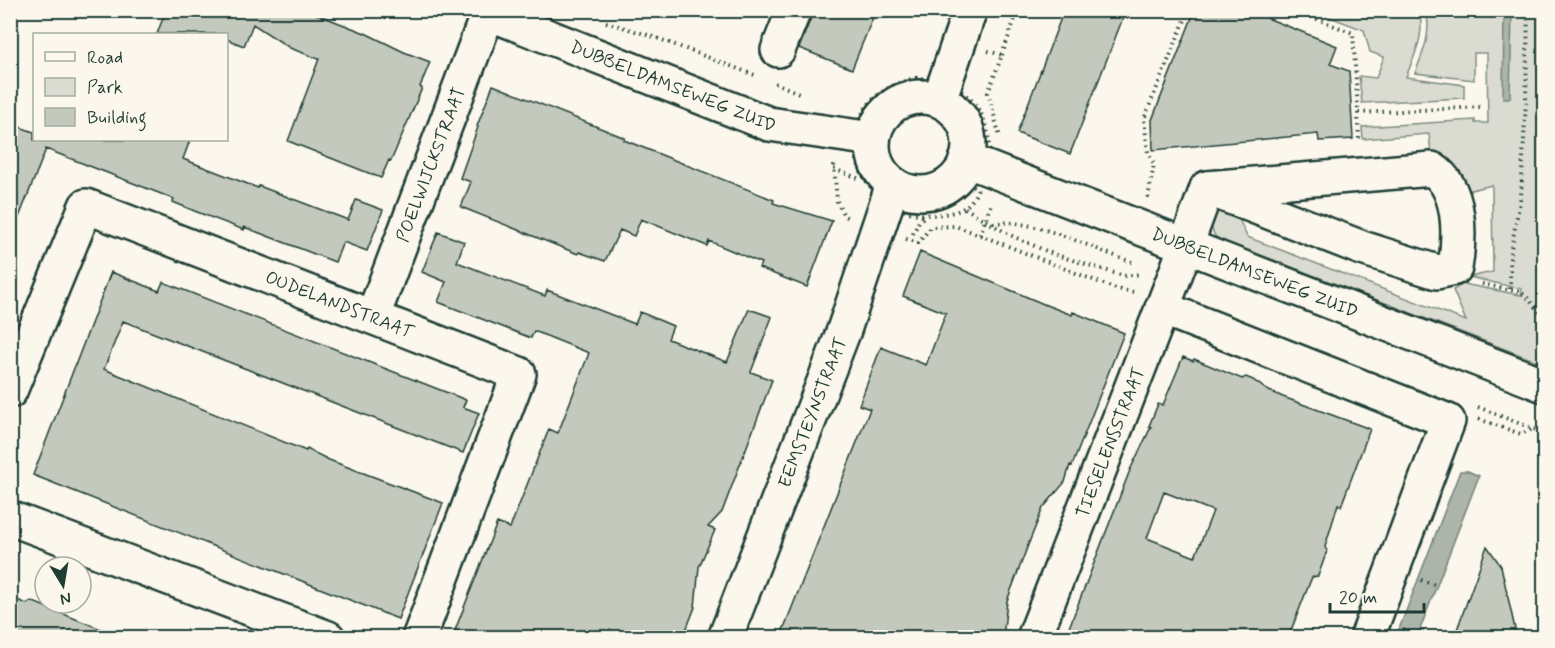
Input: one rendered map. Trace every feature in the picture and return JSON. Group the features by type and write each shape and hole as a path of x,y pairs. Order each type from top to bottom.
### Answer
{"street":[{"path":"778,50 794,10"},
{"path":"942,91 970,10"},
{"name":"DUBBELDAMSEWEG ZUID","path":"485,12 769,124 864,139"},
{"name":"POELWIJCKSTRAAT","path":"373,316 485,12"},
{"path":"942,91 964,123 969,141 984,167 956,178 947,186 937,190 926,193 903,190 890,193 873,153 864,139 896,104 917,96 942,91"},
{"name":"DUBBELDAMSEWEG ZUID","path":"984,167 1545,385"},
{"path":"1432,169 1443,176 1455,203 1458,245 1455,268 1437,272 1362,248 1207,188 1432,169"},
{"name":"TIESELENSSTRAAT","path":"1034,638 1207,188"},
{"name":"EEMSTEYNSTRAAT","path":"725,638 844,330 890,193"},
{"name":"OUDELANDSTRAAT","path":"10,391 86,206 519,374 419,638"},
{"path":"1162,308 1448,421 1382,632"},
{"path":"10,518 328,638"}],"path":[{"path":"984,167 1011,153 1000,136 988,93 1018,10"},
{"path":"1140,228 1147,208 1154,164 1148,152 1144,119 1189,10"},
{"path":"1294,10 1353,33 1359,131"},
{"path":"1510,290 1510,254 1521,196 1528,10"},
{"path":"602,20 654,37 761,78"},
{"path":"989,52 1002,55"},
{"path":"930,78 942,91 960,89 969,98 987,130 989,148 974,200 965,208 954,212 925,216 908,211 890,193 877,195 866,181 858,164 854,145 864,139 856,128 866,107 882,91 899,82 930,78"},
{"path":"772,82 809,97"},
{"path":"1358,113 1483,107"},
{"path":"980,235 986,220 984,167"},
{"name":"DUBBELDAMSEWEG ZUID","path":"965,208 1010,235 1053,254 1124,276 1144,274"},
{"name":"DUBBELDAMSEWEG ZUID","path":"993,223 1005,222 1034,226 1133,263"},
{"path":"1521,292 1545,319"},
{"path":"1480,419 1521,434 1534,429"},
{"path":"1415,578 1438,586"},
{"path":"1382,632 1419,636"}],"green space":[{"path":"1314,11 1419,11 1420,36 1406,77 1464,85 1464,98 1362,103 1359,76 1376,78 1384,57 1370,52 1364,30"},
{"path":"1426,11 1542,11 1544,327 1539,330 1544,364 1221,240 1215,236 1211,227 1217,212 1234,208 1247,237 1466,321 1453,290 1463,284 1521,295 1522,289 1469,277 1493,272 1492,185 1467,191 1447,161 1438,153 1431,153 1429,134 1363,139 1362,127 1475,120 1475,123 1488,123 1487,53 1474,53 1474,80 1415,73 1427,35"}],"shaded area":[{"path":"1504,11 1512,11 1510,98 1503,98"},
{"path":"1460,471 1468,471 1479,476 1417,637 1396,637"}],"building":[{"path":"166,10 306,10 430,62 420,87 422,88 391,161 389,160 381,178 288,141 319,59 290,48 253,24 244,46 228,40 228,33 157,33"},
{"path":"814,10 876,10 852,69 799,48"},
{"path":"1064,10 1126,10 1070,154 1017,133"},
{"path":"1195,10 1247,10 1337,46 1330,64 1349,71 1353,139 1319,141 1318,134 1153,150 1152,120"},
{"path":"493,85 774,200 773,203 832,221 807,287 759,268 761,263 709,241 707,246 641,219 634,236 620,230 605,261 579,252 578,254 461,207 471,182 460,178"},
{"path":"11,124 33,132 33,141 190,141 183,159 258,188 259,186 348,220 356,200 383,210 367,251 343,242 335,262 244,227 244,230 197,212 173,202 174,199 46,149 12,235 10,235"},
{"path":"438,232 464,242 457,262 545,296 547,290 635,324 640,312 673,326 668,339 727,362 749,309 772,317 751,372 772,380 722,512 708,527 715,530 699,567 695,607 683,638 452,638 497,523 510,528 549,429 558,433 589,353 534,331 531,338 438,302 446,282 422,272"},
{"path":"920,252 1046,305 1072,315 1073,312 1124,333 1065,482 1043,508 1028,545 1007,601 1003,638 780,638 870,409 859,405 881,347 926,365 946,313 903,296"},
{"path":"111,272 159,291 163,282 466,400 463,407 479,413 463,453 123,321 104,369 306,451 307,449 329,460 443,503 398,619 33,475"},
{"path":"1183,357 1193,361 1194,359 1242,379 1246,377 1283,397 1370,429 1341,506 1338,504 1325,547 1327,551 1318,576 1312,577 1288,638 1065,638 1130,470 1151,427 1149,426 1158,404 1163,405","holes":["1164,492 1213,511 1195,557 1147,538"]},
{"path":"1487,546 1501,566 1517,638 1454,638"},
{"path":"10,597 27,604 33,602 33,615 66,615 116,635 116,638 10,638"}]}
